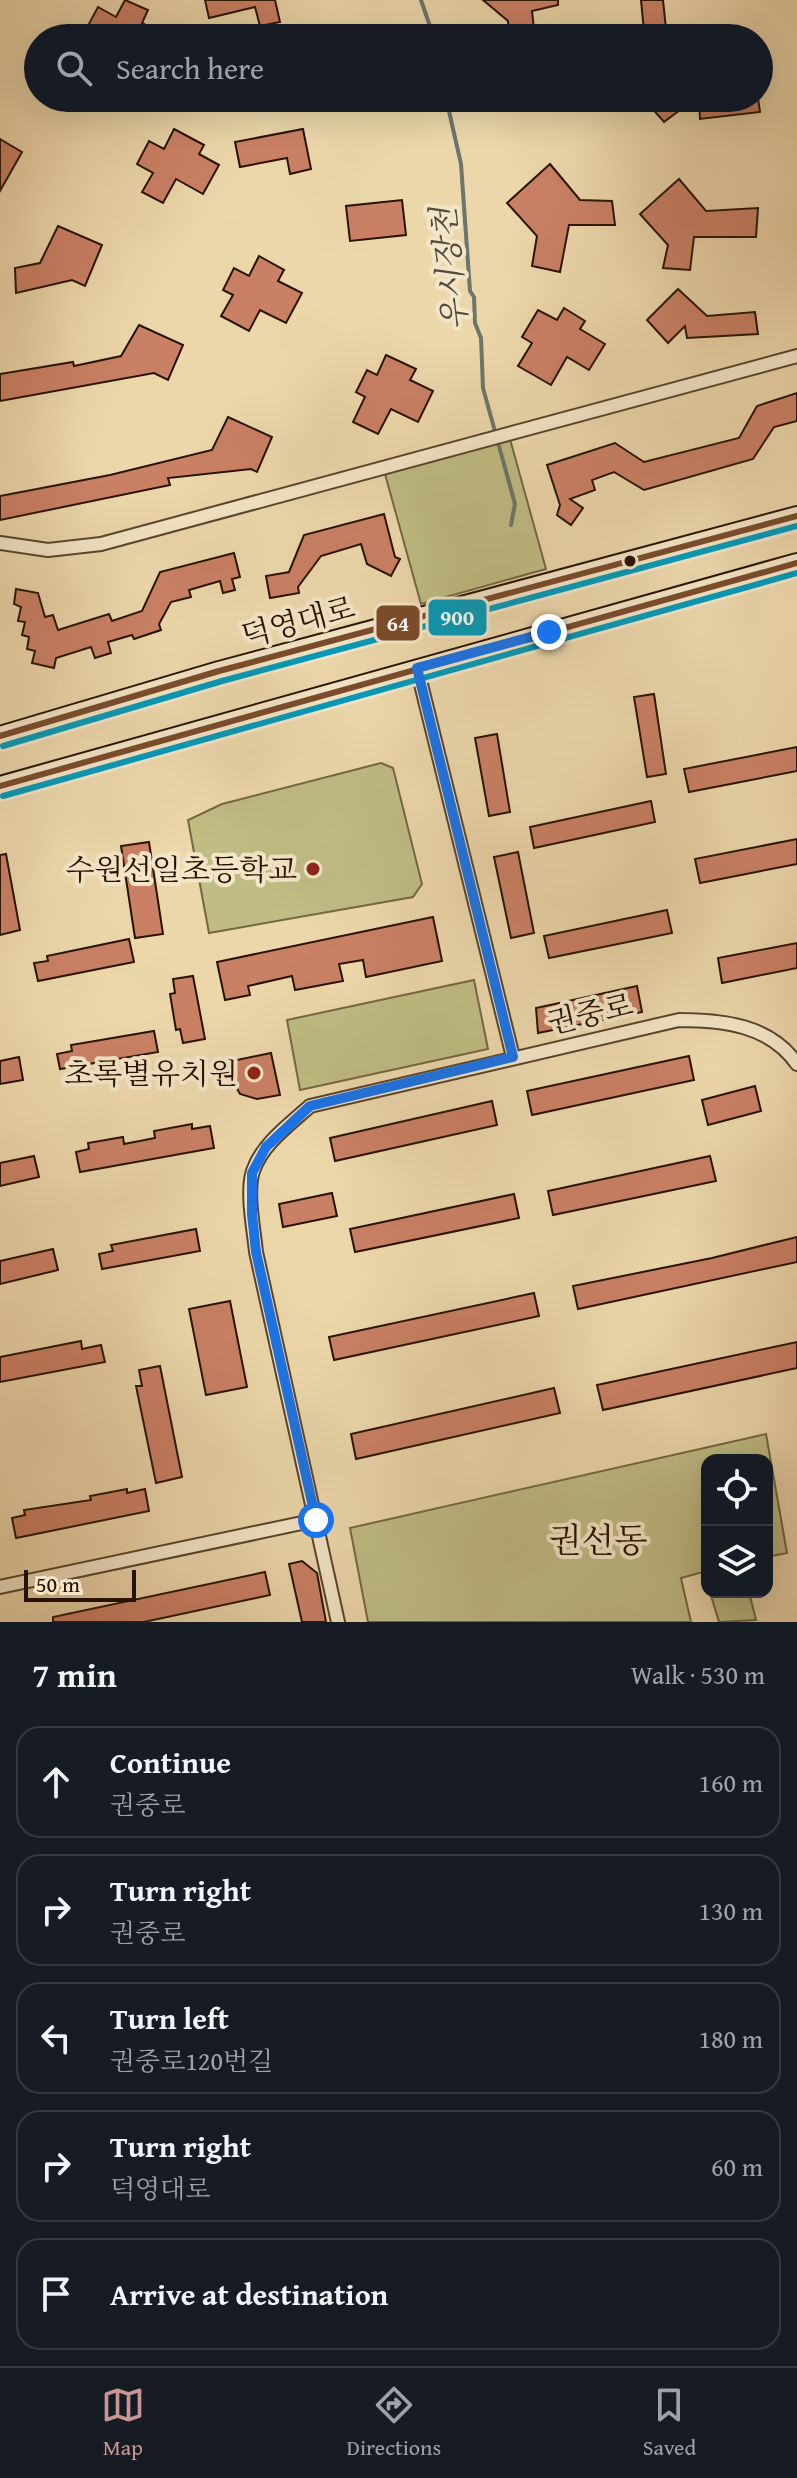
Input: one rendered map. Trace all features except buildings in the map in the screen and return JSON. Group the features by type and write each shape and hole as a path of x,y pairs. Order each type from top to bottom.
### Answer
{"main road":[{"name":"덕영대로","path":"0,736 219,671 797,516"},
{"path":"0,786 797,563"}],"street":[{"path":"0,543 48,550 101,544 797,356"},
{"path":"417,668 513,1057"},
{"name":"권중로","path":"338,1622 256,1252 252,1173 266,1147 310,1106 679,1020 711,1020 752,1027 791,1055 797,1064"},
{"path":"0,1587 316,1520"}],"shaded area":[{"path":"510,439 546,569 421,604 385,474"},
{"path":"381,763 393,768 422,884 413,897 209,933 188,820 222,804"},
{"path":"474,980 488,1049 300,1090 287,1020"},
{"path":"766,1434 770,1454 701,1454 701,1573 681,1578 691,1622 368,1622 350,1528"},
{"path":"773,1474 787,1553 773,1556"},
{"path":"712,1598 750,1598 756,1620 719,1622"}],"waterway":[{"name":"우시장천","path":"421,0 429,24"},
{"name":"우시장천","path":"449,112 461,164 470,291 474,297 475,323 481,338 483,388 515,504 511,525"}],"transit line":[{"name":"64","path":"0,736 219,671 797,516"},
{"name":"900","path":"3,746 222,681 797,526"},
{"name":"64","path":"0,786 797,563"},
{"name":"900","path":"3,796 797,573"}],"place":[{"name":"수원선일초등학교","path":"313,869"},
{"name":"초록별유치원","path":"254,1073"}],"district":[{"name":"권선동","path":"598,1539"}],"route":[{"path":"316,1520 256,1252 252,1173 266,1147 310,1106 513,1057 417,668 549,632"}]}
